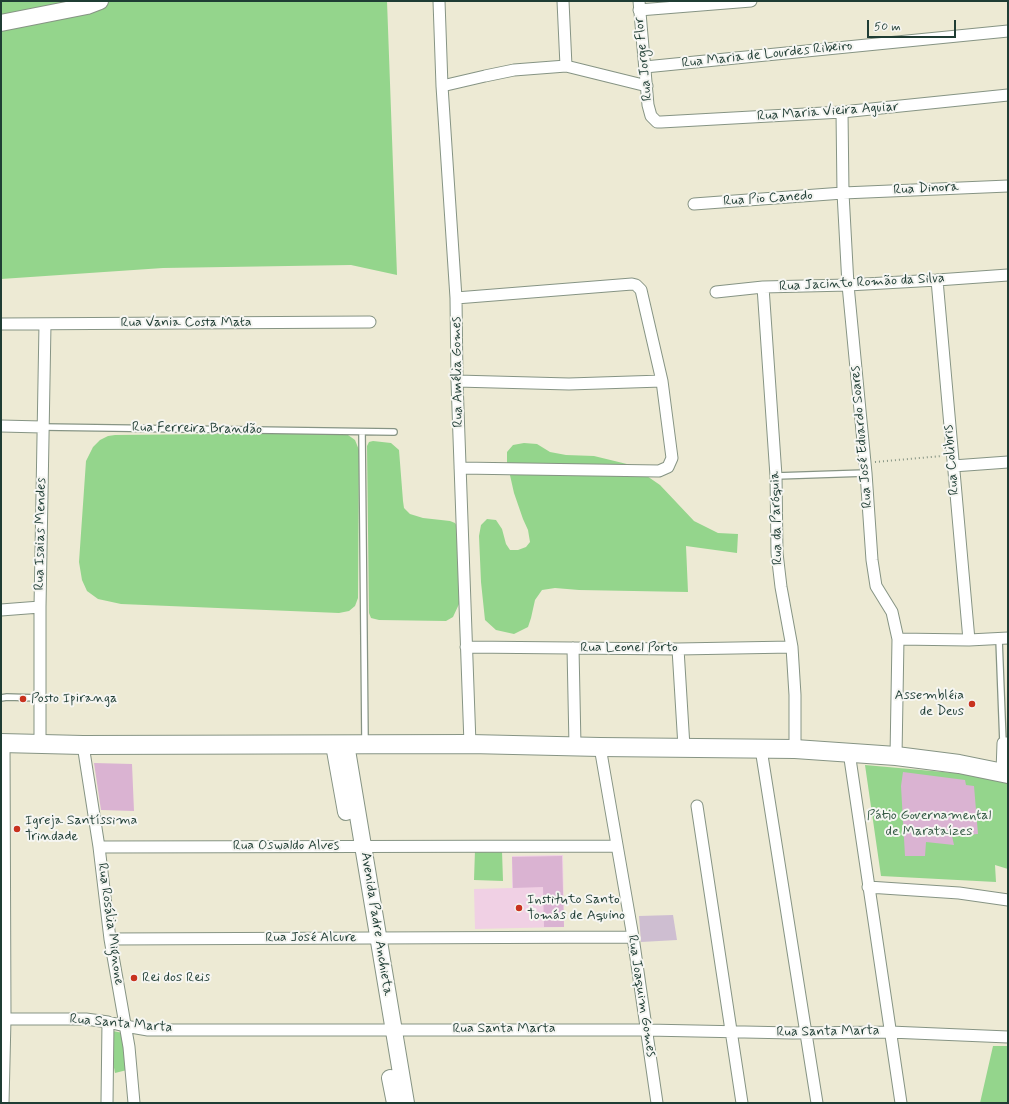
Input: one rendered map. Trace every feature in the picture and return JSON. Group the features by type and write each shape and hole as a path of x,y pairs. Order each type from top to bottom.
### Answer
{"main road":[{"path":"3,744 470,744 795,749 896,756 959,764 1005,773"}],"street":[{"path":"1,23 86,6 100,1"},
{"name":"Rua Amélia Gomes","path":"439,1 442,86 456,298 457,382 470,744"},
{"path":"563,1 566,66"},
{"path":"639,5 752,1"},
{"name":"Rua Jorge Flor","path":"639,5 650,116"},
{"name":"Rua Maria de Lourdes Ribeiro","path":"645,67 1008,31"},
{"path":"442,86 514,70 566,66 647,86"},
{"name":"Rua Maria Vieira Aguiar","path":"650,116 661,122 842,112 1008,95"},
{"name":"Rua José Eduardo Soares","path":"842,112 843,193 848,285 873,574 876,586 892,612 898,639 896,756"},
{"name":"Rua Dinora","path":"843,193 1008,186"},
{"name":"Rua Pio Canedo","path":"694,204 843,193"},
{"name":"Rua Jacinto Romão da Silva","path":"716,292 763,287 848,285 1008,274"},
{"name":"Rua Colibris","path":"937,280 969,640"},
{"path":"456,298 632,284 636,285 641,290 662,382 672,458 668,467 659,471 460,468"},
{"name":"Rua da Paróquia","path":"763,287 776,476 777,559 792,647 795,695 795,749"},
{"name":"Rua Vania Costa Mata","path":"1,324 370,322"},
{"name":"Rua Isaias Mendes","path":"40,744 39,698 42,427 45,324"},
{"path":"457,382 569,384 662,382"},
{"name":"Rua Ferreira Brandão","path":"1,426 42,427"},
{"path":"952,460 1008,462"},
{"path":"1,610 40,607"},
{"path":"898,639 1004,639"},
{"name":"Rua Leonel Porto","path":"466,647 678,649 792,647"},
{"path":"574,648 575,746"},
{"path":"678,649 684,747"},
{"path":"1005,743 1005,773"},
{"path":"3,744 3,1103"},
{"name":"Rua Rosália Mignone","path":"83,745 99,847 110,939 129,1047 134,1103"},
{"name":"Avenida Padre Anchieta","path":"340,745 388,1029 406,1103"},
{"name":"Rua Joaquim Gomes","path":"600,747 633,937 657,1103"},
{"path":"761,749 817,1103"},
{"path":"849,752 868,887 902,1103"},
{"path":"697,806 730,1032 742,1103"},
{"name":"Rua Oswaldo Alves","path":"99,847 617,846"},
{"path":"868,887 951,893 1008,900"},
{"name":"Rua José Alcure","path":"110,939 633,937"},
{"name":"Rua Santa Marta","path":"3,1019 86,1020 108,1022 148,1030 646,1030 805,1033 890,1032 1008,1037"},
{"path":"107,1103 108,1022"},
{"name":"Avenida Padre Anchieta","path":"388,1029 395,1103"}],"lane":[{"name":"Rua Ferreira Brandão","path":"42,427 394,432"},
{"path":"362,432 365,745"},
{"path":"776,476 865,468"},
{"path":"1004,639 1005,743"},
{"path":"1,698 39,698"}],"path":[{"path":"865,468 952,460"}],"shaded area":[{"name":"Instituto Santo Tomás de Aquino","path":"563,855 564,927 475,929 474,889 512,888 512,856"},
{"path":"673,915 677,940 641,942 639,916"}],"green space":[{"path":"1,1 387,1 397,275 351,265 163,268 1,279"},
{"path":"332,433 348,435 355,440 359,450 358,598 355,606 349,611 339,613 121,604 98,599 87,591 82,580 79,562 86,461 93,447 100,440 108,436 115,435"},
{"path":"369,442 391,443 399,450 404,508 410,514 423,518 450,521 455,523 458,528 459,604 453,617 446,621 379,620 371,618 369,613 367,446"},
{"path":"524,443 537,444 550,452 566,455 594,456 631,465 660,485 694,521 718,533 738,534 737,553 686,546 688,592 579,590 555,588 542,590 535,600 528,627 514,634 496,630 485,620 481,582 479,536 481,525 487,519 496,520 502,529 506,544 510,550 518,550 526,547 530,542 528,530 514,493 507,462 507,452 513,445"},
{"name":"Pátio Governamental de Marataízes","path":"865,765 977,775 1008,781 1008,869 995,865 996,882 881,876"},
{"path":"475,850 502,851 503,881 474,880"},
{"path":"113,1031 123,1033 127,1070 115,1073 113,1062"},
{"path":"993,1046 1008,1046 1008,1103 980,1103"}],"building":[{"path":"94,763 132,764 134,811 101,810"},
{"path":"903,772 965,780 966,785 974,786 978,834 952,836 954,845 926,842 925,856 905,856 901,786"},
{"path":"562,856 564,927 544,927 543,887 513,888 512,857"}],"place":[{"name":"Posto Ipiranga","path":"23,699"},
{"name":"Assembléia de Deus","path":"972,704"},
{"name":"Igreja Santíssima Trindade","path":"17,829"},
{"name":"Instituto Santo Tomás de Aquino","path":"519,908"},
{"name":"Rei dos Reis","path":"134,978"}]}
